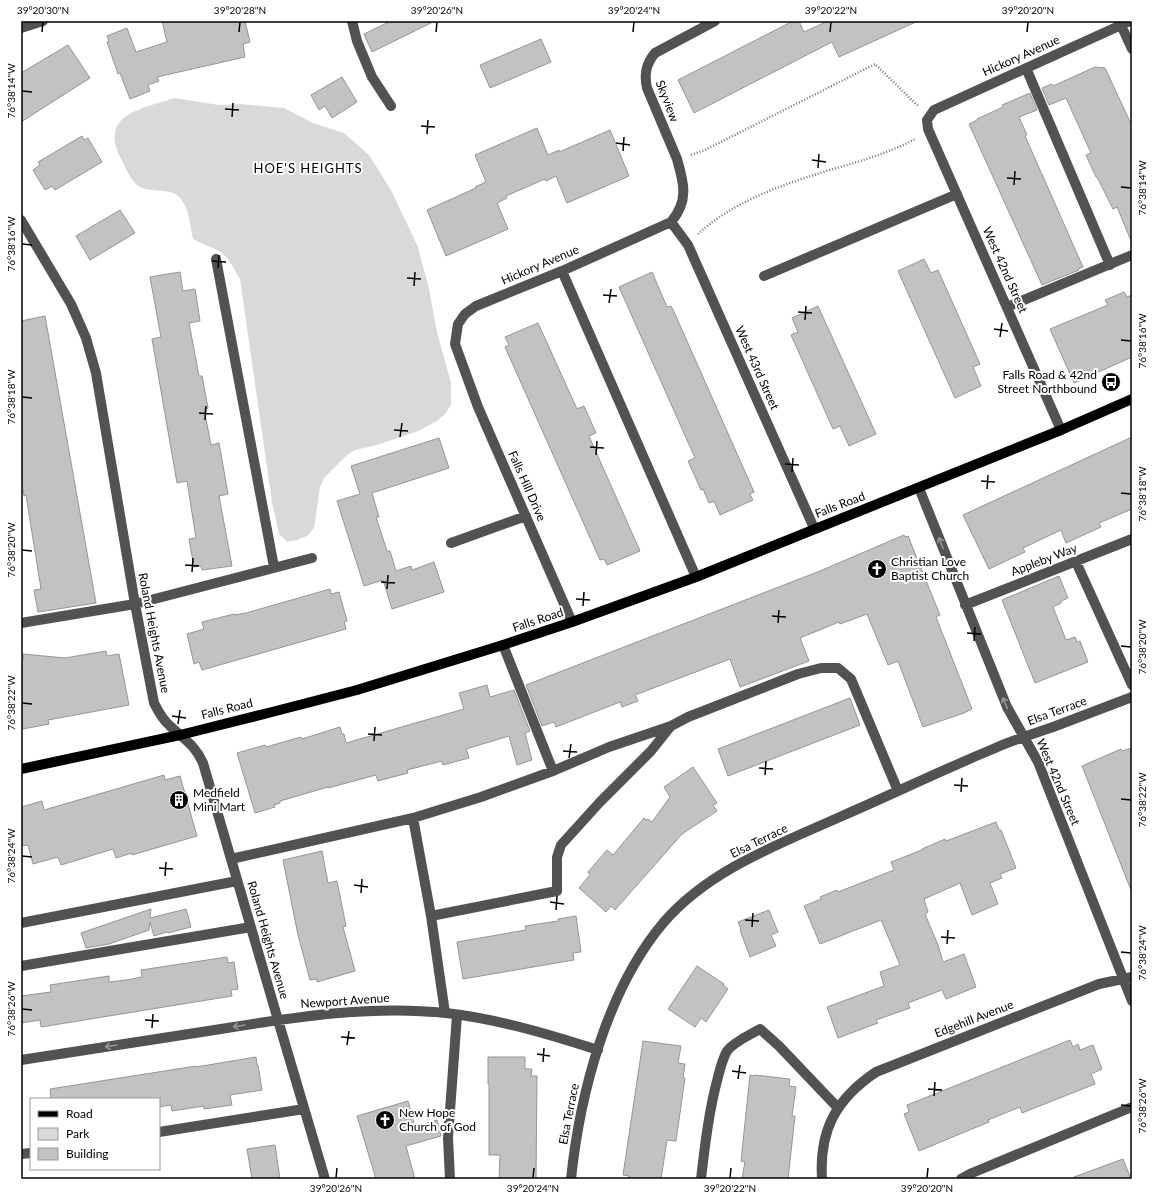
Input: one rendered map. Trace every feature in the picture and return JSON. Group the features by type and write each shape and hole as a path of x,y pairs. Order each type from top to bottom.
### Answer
{"main road":[{"name":"Falls Road","path":"21,769 180,735 357,690 503,645 572,622 696,577 814,528 919,488 1061,430 1132,399"}],"street":[{"path":"21,28 43,21"},
{"path":"352,21 357,41 372,77 391,106"},
{"name":"Skyview","path":"671,222 679,213 684,198 683,182 677,159 647,88 645,79 646,70 649,60 655,53 715,21"},
{"path":"1126,23 1132,49"},
{"name":"Hickory Avenue","path":"928,124 934,110 1126,23"},
{"path":"1026,68 1110,265"},
{"name":"West 42nd Street","path":"928,124 957,194 1061,430"},
{"path":"764,276 957,194"},
{"name":"Roland Heights Avenue","path":"21,220 71,304 86,338 96,373 135,604 154,703 160,714 169,725 198,752 203,763 325,1179"},
{"name":"West 43rd Street","path":"671,222 687,243 814,528"},
{"name":"Hickory Avenue","path":"460,360 455,344 458,324 465,314 476,306 562,271 671,222"},
{"path":"1007,307 1132,255"},
{"path":"216,259 274,567"},
{"path":"562,271 696,577"},
{"name":"Falls Hill Drive","path":"460,360 478,407 572,622"},
{"name":"West 42nd Street","path":"919,488 1007,707 1038,762 1128,978 1132,1001"},
{"path":"451,543 526,516"},
{"name":"Appleby Way","path":"965,605 1132,539"},
{"path":"21,623 135,604 312,558"},
{"path":"1076,562 1132,685"},
{"path":"503,645 553,771"},
{"path":"231,859 414,818 481,797 553,771 609,747 670,726 688,717 798,674 821,668 838,668 851,679 898,791"},
{"name":"Elsa Terrace","path":"571,1179 575,1141 581,1109 598,1050 610,1017 625,982 643,951 664,922 686,900 710,882 736,866 898,791 994,748 1132,697"},
{"path":"432,916 557,891 557,857 561,845 600,802 651,751 670,726"},
{"path":"414,818 432,916 445,1013"},
{"path":"21,923 237,881"},
{"path":"21,966 251,927"},
{"name":"Edgehill Avenue","path":"822,1179 822,1156 825,1138 830,1122 838,1108 850,1093 864,1080 876,1072 1099,984 1128,978"},
{"name":"Newport Avenue","path":"21,1060 278,1020 372,1010 445,1013 509,1024 598,1050"},
{"path":"450,1179 448,1138 457,1015"},
{"path":"701,1179 707,1129 714,1094 727,1051 736,1043 760,1029 779,1046 838,1108"},
{"path":"962,1179 972,1173 1132,1107"},
{"path":"160,1132 304,1109"}],"path":[{"path":"692,155 705,150 875,64 916,105"},
{"path":"687,243 707,224 745,202 810,176 856,163 890,151 915,138 928,124"}],"green space":[{"path":"174,98 219,105 241,104 284,108 313,123 344,133 369,155 391,190 418,247 429,289 437,332 451,383 451,405 445,414 437,421 418,431 377,445 355,450 346,456 324,478 320,487 314,528 307,536 297,540 287,542 279,534 272,502 240,279 226,256 216,249 193,239 188,212 180,198 172,192 145,189 134,182 121,159 115,144 115,132 119,123 127,116 137,110"}],"building":[{"path":"162,21 245,21 250,42 243,44 245,57 157,77 159,81 148,85 150,91 130,99 120,73 118,74 107,42 109,41 107,36 127,28 136,52 167,42"},
{"path":"391,21 435,21 372,52 364,34"},
{"path":"793,21 799,21 804,32 828,21 918,21 839,57 832,42 694,113 678,80"},
{"path":"541,39 551,62 490,88 480,65"},
{"path":"68,45 90,78 21,122 21,73"},
{"path":"1095,67 1105,68 1132,126 1132,243 1117,207 1113,209 1096,177 1086,155 1091,153 1066,98 1049,105 1042,88 1052,84 1053,86"},
{"path":"342,77 357,102 332,118 325,106 319,110 311,95"},
{"path":"1030,93 1037,110 1019,117 1027,135 1025,136 1083,267 1042,285 969,124 1003,107 1002,105"},
{"path":"537,128 548,155 559,150 559,152 610,130 629,176 567,203 556,176 546,181 545,179 506,196 507,198 497,203 508,229 446,256 427,210 486,182 475,155"},
{"path":"82,136 84,140 88,138 102,162 55,190 52,186 45,190 33,170 40,165 38,162"},
{"path":"120,210 135,233 90,260 76,236"},
{"path":"924,259 931,273 938,270 980,364 973,367 981,386 955,398 898,271"},
{"path":"180,272 183,291 195,289 200,321 189,323 199,376 202,376 208,408 204,409 211,445 219,443 228,494 219,496 232,566 202,570 201,566 194,567 189,539 196,538 187,481 177,483 152,339 161,337 150,277"},
{"path":"652,272 667,307 671,306 675,314 754,492 750,494 753,500 720,515 714,501 709,503 703,489 701,490 688,461 695,458 619,287"},
{"path":"1124,292 1127,297 1132,295 1132,357 1074,383 1050,329 1108,305 1105,300"},
{"path":"818,306 876,434 849,446 840,426 833,429 791,335 798,332 792,318"},
{"path":"45,316 96,603 38,612 34,590 41,589 26,495 24,496 21,478 21,321"},
{"path":"538,323 577,409 584,406 596,433 589,436 640,551 607,565 604,559 600,560 505,347 509,345 505,337"},
{"path":"1132,437 1132,509 1099,523 1101,527 1066,543 1061,530 1023,548 1025,552 989,569 963,515"},
{"path":"439,438 449,468 372,493 379,517 376,517 387,551 390,551 396,571 411,566 412,570 434,562 444,592 392,609 383,580 364,586 337,501 360,494 351,466"},
{"path":"904,535 905,537 908,536 940,615 936,617 972,709 923,727 898,661 888,665 867,614 840,624 839,622 800,638 809,661 740,687 730,659 635,695 638,701 622,707 620,702 556,727 554,722 542,726 526,685 820,571"},
{"path":"1059,576 1068,598 1053,607 1066,640 1075,637 1077,642 1080,641 1088,662 1035,683 1002,600"},
{"path":"330,589 331,594 339,592 347,621 344,622 346,629 202,670 199,662 194,664 187,634 204,629 202,622 234,614 246,613"},
{"path":"106,651 107,656 119,654 129,705 48,720 49,724 23,729 21,717 21,660 24,659 23,654 65,658"},
{"path":"487,685 490,697 514,690 530,731 525,733 532,760 517,765 509,736 466,749 469,758 443,765 442,761 407,770 408,773 378,781 376,775 328,787 280,801 280,803 274,805 275,807 255,813 237,753 265,745 266,747 301,737 302,739 340,727 342,734 344,734 346,743 464,709 459,693"},
{"path":"850,698 860,725 728,776 718,749"},
{"path":"1132,748 1131,890 1082,766 1121,749 1122,751"},
{"path":"693,767 717,803 713,805 717,811 682,834 615,910 611,906 606,912 579,888 590,875 588,872 607,850 613,855 644,818 652,822 670,797 664,787"},
{"path":"164,775 165,780 180,776 197,836 132,855 132,853 116,858 113,849 61,865 58,857 33,864 28,845 21,846 21,807 42,801 44,810"},
{"path":"996,822 999,830 1001,830 1016,868 1000,874 1002,878 990,883 998,904 972,915 960,883 924,899 928,912 925,914 938,945 943,962 964,954 976,987 946,999 942,990 908,1003 910,1008 876,1020 878,1023 838,1038 827,1007 884,986 880,972 900,965 881,920 820,944 804,906 837,890 838,892 894,870 891,862 945,839 946,841"},
{"path":"322,851 328,883 337,881 346,926 343,927 355,971 317,982 317,979 310,980 298,935 283,860"},
{"path":"151,909 150,918 186,909 191,927 154,936 150,922 149,930 109,944 86,948 81,933"},
{"path":"769,910 778,932 771,935 776,946 750,957 738,922"},
{"path":"576,916 581,952 573,953 574,960 463,979 457,942 526,930 525,926 558,921 558,919"},
{"path":"227,957 228,963 234,962 238,989 231,990 232,996 41,1027 40,1020 21,1023 21,996 51,992 50,985 109,976 109,982 126,980 142,977 141,970"},
{"path":"697,966 724,984 723,985 728,989 706,1022 701,1018 695,1027 668,1009"},
{"path":"1070,1040 1073,1047 1078,1044 1080,1050 1093,1045 1102,1069 1091,1074 1095,1084 1022,1113 1020,1107 988,1120 989,1122 919,1151 904,1114 909,1112 907,1105"},
{"path":"643,1041 681,1046 678,1063 685,1064 683,1078 685,1078 676,1141 667,1140 661,1179 628,1179 629,1176 623,1175"},
{"path":"256,1057 262,1090 230,1095 232,1105 204,1109 204,1106 172,1111 171,1105 160,1107 160,1098 51,1098 50,1089"},
{"path":"488,1057 525,1057 525,1069 532,1069 531,1076 537,1076 536,1179 499,1179 500,1155 489,1155"},
{"path":"750,1075 790,1079 789,1086 796,1087 792,1116 795,1116 788,1179 742,1179 745,1162 741,1161"},
{"path":"408,1101 415,1127 437,1120 441,1136 406,1146 415,1179 376,1179 357,1116"},
{"path":"275,1145 280,1179 252,1179 247,1149"},
{"path":"1123,1159 1131,1179 1075,1179 1074,1177"}],"place":[{"name":"Falls Road & 42nd Street Northbound","path":"1111,382"},
{"name":"Christian Love Baptist Church","path":"877,569"},
{"name":"Medfield Mini Mart","path":"179,800"},
{"name":"New Hope Church of God","path":"385,1120"}],"district":[{"name":"HOE'S HEIGHTS","path":"308,168"}]}
